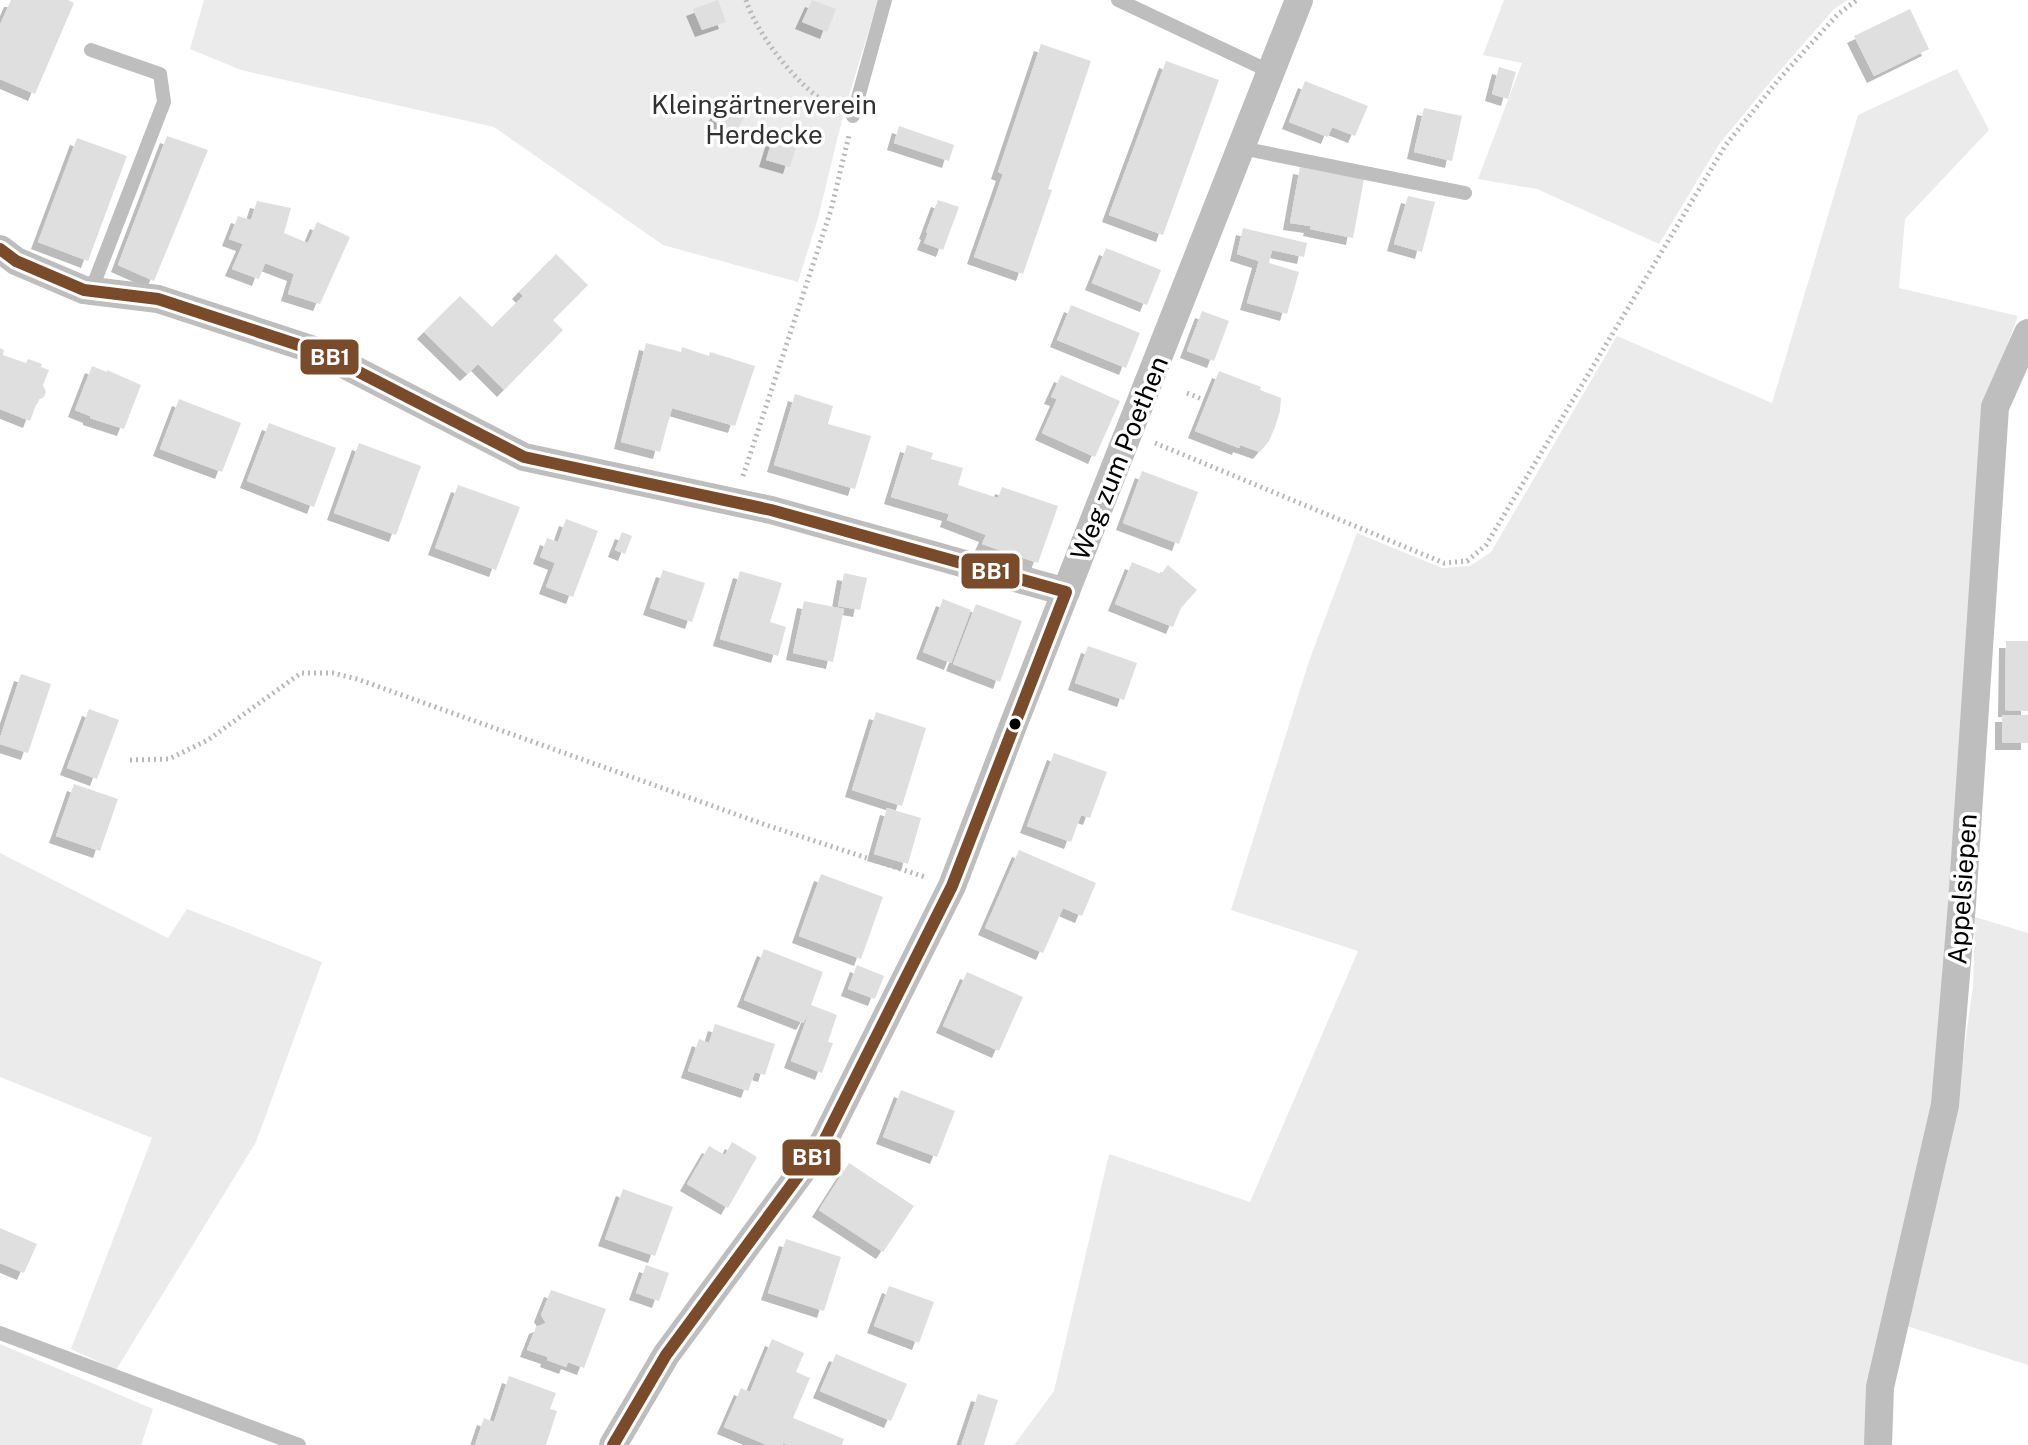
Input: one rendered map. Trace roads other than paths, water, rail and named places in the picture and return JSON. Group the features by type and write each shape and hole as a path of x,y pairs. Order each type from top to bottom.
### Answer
{"street":[{"name":"Weg zum Poethen","path":"613,1445 666,1355 824,1141 952,886 1299,0"},
{"path":"0,249 16,261 84,290 158,299 320,352 524,457 771,510 1066,592"},
{"name":"Appelsiepen","path":"1878,1445 1880,1387 1945,1105 1962,904 1995,407 2028,333"}],"lane":[{"path":"853,116 885,0"},
{"path":"1118,0 1271,72"},
{"path":"91,50 160,74 164,102 91,291"},
{"path":"1241,148 1465,193"},
{"path":"0,1333 299,1445"}],"park label":[{"name":"Kleingärtnerverein Herdecke","path":"764,119"}]}
